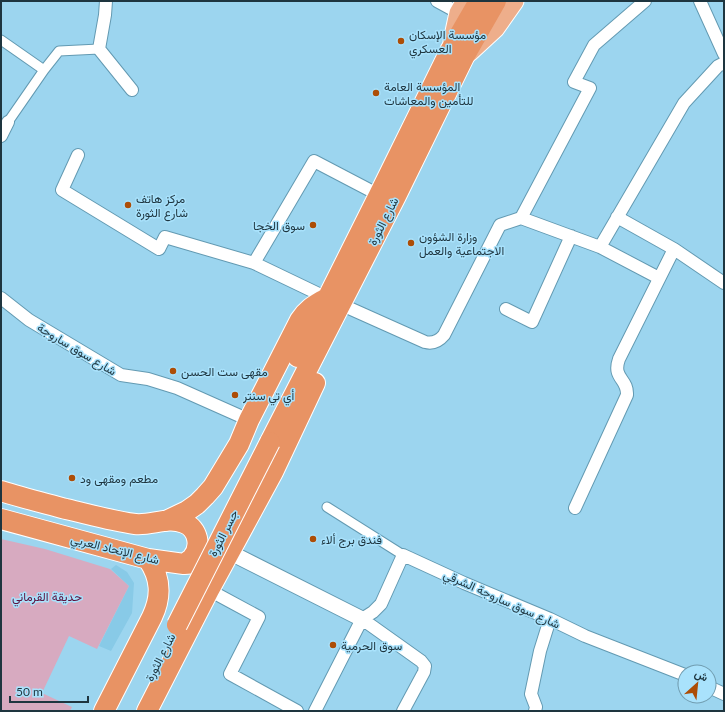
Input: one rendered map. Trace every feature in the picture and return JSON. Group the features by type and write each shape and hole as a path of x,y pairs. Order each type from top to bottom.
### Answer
{"highway":[{"name":"شارع الثورة","path":"259,432 396,196 479,1"},
{"name":"شارع الثورة","path":"334,305 379,195 457,54 496,1"},
{"path":"147,711 172,618 209,590 255,505 327,356 336,326 334,305 310,308 304,313 300,320 259,432 238,444 213,487 197,504 187,511 166,521"},
{"name":"جسر الثورة","path":"172,618 259,432"},
{"path":"238,444 246,456 258,463 272,463 278,460"},
{"path":"213,487 225,486 237,489 247,496 255,505"},
{"path":"1,491 89,514 136,524 166,521 184,523 191,527 196,535 198,543 196,552 191,559 184,564"},
{"name":"شارع الإتحاد العربي","path":"1,519 148,559 184,564 219,558 229,552"},
{"path":"148,559 157,576 159,589 172,618"},
{"path":"104,711 152,617 172,618"},
{"name":"شارع الثورة","path":"117,711 172,618"},
{"name":"شارع الثورة","path":"133,711 172,618"}],"main road":[{"path":"457,54 495,28 514,1"},
{"path":"457,54 463,7"}],"street":[{"path":"106,1 99,49 132,90"},
{"path":"437,1 463,7"},
{"path":"521,218 590,88 574,82 594,45 645,1"},
{"path":"700,1 724,54"},
{"path":"1,40 44,70"},
{"path":"1,136 8,122 59,51 99,49"},
{"path":"600,246 684,103 718,66 724,63"},
{"path":"78,155 62,190 159,249 165,237 254,263 334,305 429,343 438,341 444,334 500,225 521,218 600,246 659,278"},
{"path":"254,263 314,161 379,195"},
{"path":"617,217 674,249 724,283"},
{"path":"506,309 532,322 571,236"},
{"path":"575,508 627,395 627,388 618,374 617,364 674,249"},
{"name":"شارع سوق ساروجة","path":"1,298 29,320 121,375 148,379 177,388 259,432"},
{"name":"شارع سوق ساروجة الشرقي","path":"327,507 402,555 550,619 585,636 677,672"},
{"path":"229,552 362,619 421,661 425,666 424,672 403,711"},
{"path":"315,711 362,619 373,612 380,604 402,555"},
{"path":"209,590 259,616 230,674 297,711"},
{"path":"535,711 536,708 531,694 540,651 550,619"}],"shaded area":[{"path":"116,565 127,572 134,583 132,613 111,651 99,646 129,586 111,569"}],"green space":[{"name":"حديقة القرماني","path":"1,539 45,549 110,569 129,586 97,649 69,636 42,693 72,707 70,711 1,711"}],"place":[{"name":"مؤسسة الإسكان العسكري","path":"401,41"},
{"name":"المؤسسة العامة للتأمين والمعاشات","path":"376,93"},
{"name":"مركز هاتف شارع الثورة","path":"128,205"},
{"name":"سوق الخجا","path":"313,225"},
{"name":"وزارة الشؤون الاجتماعية والعمل","path":"411,243"},
{"name":"مقهى ست الحسن","path":"173,371"},
{"name":"أي تي سنتر","path":"235,395"},
{"name":"مطعم ومقهى ود","path":"72,478"},
{"name":"فندق برج ألاء","path":"313,539"},
{"name":"سوق الحرمية","path":"333,645"}]}
